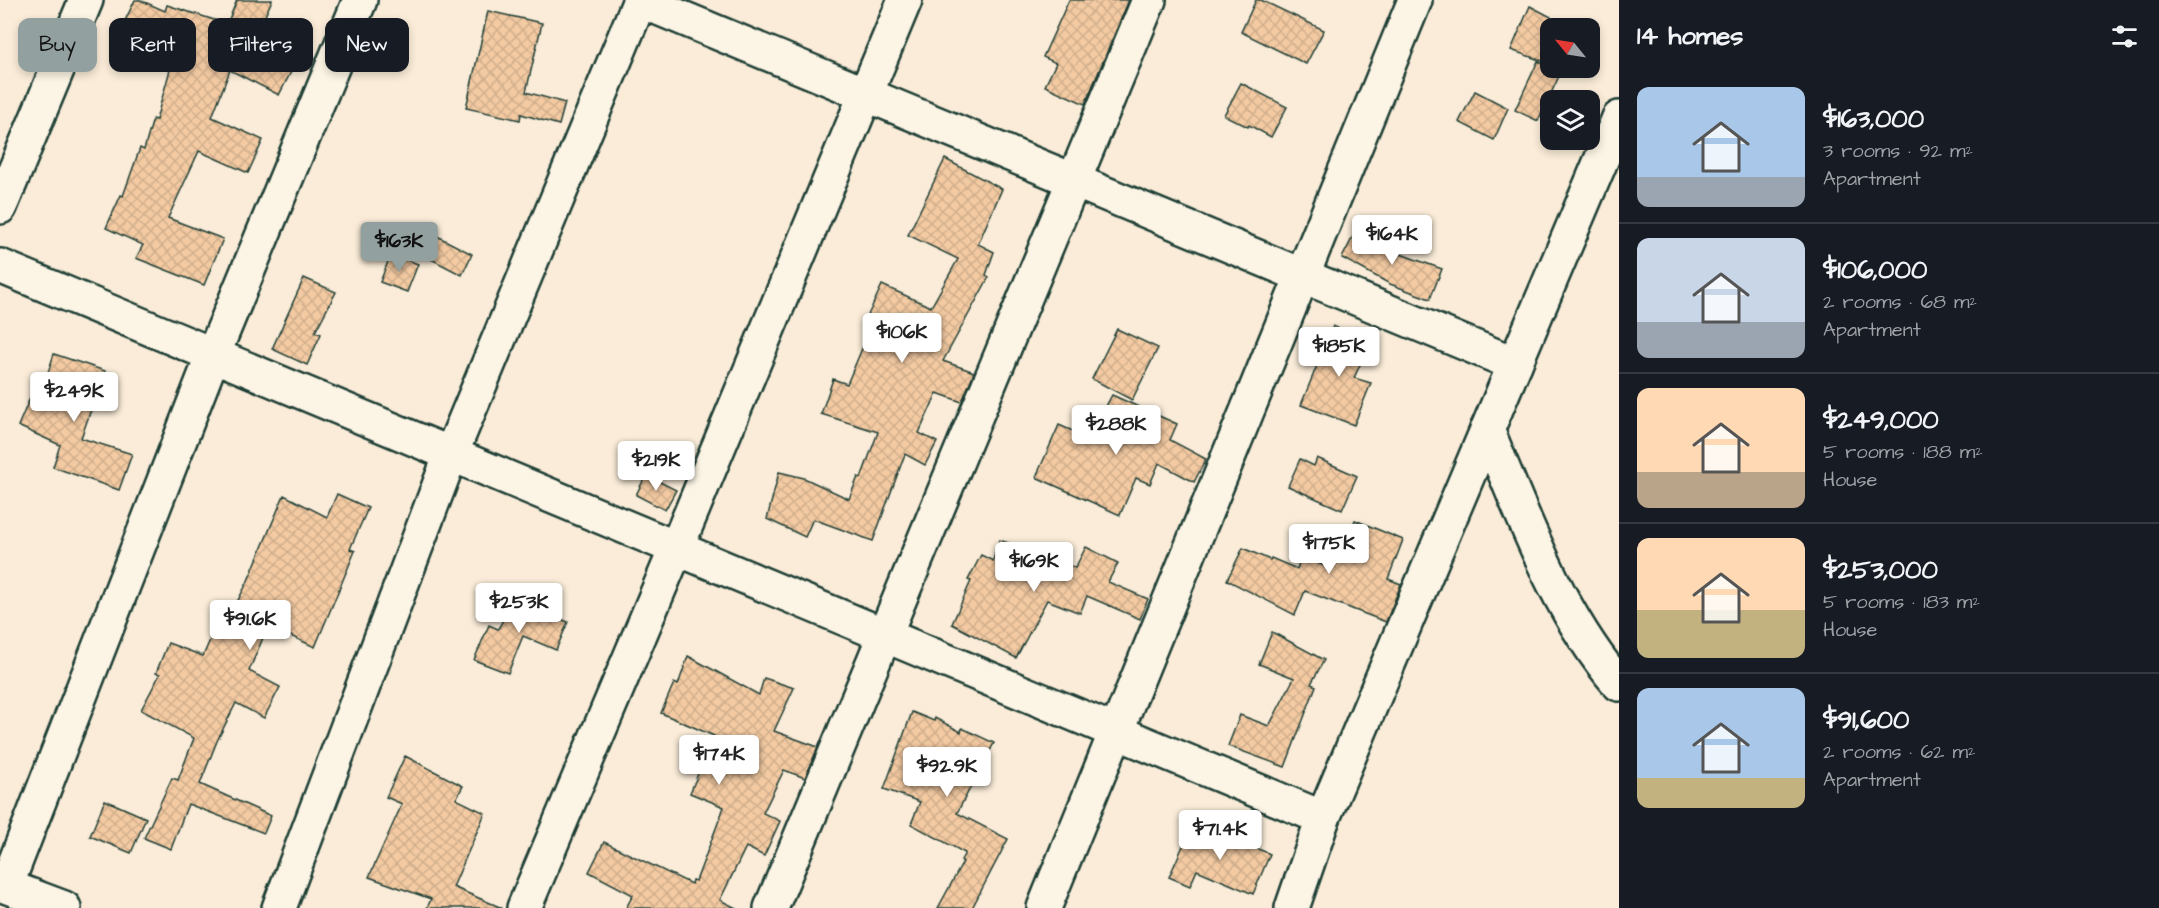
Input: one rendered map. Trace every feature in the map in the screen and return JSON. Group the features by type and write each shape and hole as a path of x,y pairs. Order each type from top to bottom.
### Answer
{"street":[{"path":"0,207 86,0"},
{"path":"64,908 3,885 213,355 360,0"},
{"path":"279,908 451,454 640,0 1515,364"},
{"path":"524,908 905,0"},
{"path":"771,908 1149,0"},
{"path":"1044,908 1415,0"},
{"path":"1292,908 1323,818 1619,118"},
{"path":"0,266 1323,818"},
{"path":"1487,430 1554,585 1602,665 1619,684"}],"building":[{"path":"135,0 140,0 165,11 167,5 208,18 208,72 229,72 212,117 263,140 248,173 199,151 168,218 223,239 204,285 136,258 143,245 106,228 121,195 123,196 140,148 144,150 153,119 156,120 169,72 196,72 196,18 126,18"},
{"path":"237,0 272,0 264,18 230,18"},
{"path":"1069,0 1129,0 1085,104 1045,86 1056,63 1043,57"},
{"path":"1256,0 1261,0 1324,30 1306,64 1241,32"},
{"path":"1530,6 1551,17 1540,18 1540,60 1511,50"},
{"path":"488,11 542,23 526,92 565,103 559,125 521,114 520,120 466,108"},
{"path":"1538,61 1540,62 1540,78 1558,78 1553,90 1540,90 1538,121 1515,110"},
{"path":"234,72 291,72 279,95"},
{"path":"1241,83 1287,107 1271,137 1224,115"},
{"path":"1475,91 1508,108 1494,140 1459,122"},
{"path":"945,159 1002,189 978,244 994,252 986,275 989,277 943,361 974,372 962,402 937,393 919,433 937,442 925,465 905,454 873,541 813,519 805,537 767,519 779,472 804,478 849,499 858,477 861,478 878,432 821,414 833,379 847,384 875,318 868,315 882,285 931,307 958,259 908,235"},
{"path":"1356,231 1395,252 1442,269 1430,299 1390,284 1342,258"},
{"path":"433,234 472,254 462,275 423,255"},
{"path":"391,254 418,264 407,292 380,282"},
{"path":"304,278 336,292 315,332 321,334 307,365 272,349"},
{"path":"1333,326 1370,343 1354,378 1371,383 1354,425 1301,405"},
{"path":"1117,329 1158,348 1132,400 1092,379"},
{"path":"54,354 105,371 81,438 132,454 119,490 53,467 60,445 18,426 33,391 41,394"},
{"path":"1112,395 1177,424 1170,440 1206,459 1194,482 1159,463 1150,484 1136,478 1120,515 1036,477 1059,425 1089,438"},
{"path":"1317,458 1357,476 1342,510 1288,486 1300,459 1314,466"},
{"path":"646,475 676,490 665,510 636,495"},
{"path":"337,494 368,508 350,549 355,551 315,647 268,626 249,671 280,687 264,718 236,703 217,741 200,784 271,816 264,833 188,804 171,849 144,838 172,778 178,780 194,738 141,710 160,674 156,673 168,643 203,656 217,624 224,627 247,583 284,495 327,517"},
{"path":"1355,520 1403,540 1388,579 1401,584 1386,622 1305,591 1295,615 1227,580 1243,548 1297,569 1301,557 1328,567 1332,557 1340,560"},
{"path":"999,540 1024,548 1051,562 1053,558 1075,568 1086,547 1118,563 1108,582 1148,599 1140,619 1087,596 1080,613 1047,600 1016,658 952,624 971,581 968,580 981,555 993,561"},
{"path":"516,596 568,622 556,650 523,636 508,673 474,660 489,625 498,629"},
{"path":"1272,632 1324,660 1311,684 1316,686 1285,767 1228,746 1240,715 1269,726 1294,678 1259,664"},
{"path":"688,656 759,695 764,678 794,688 774,731 818,747 805,778 784,770 763,813 780,821 764,856 746,847 720,900 736,908 626,908 633,895 589,872 604,842 691,884 692,880 696,881 724,807 690,793 714,736 661,713 674,683 678,685"},
{"path":"912,712 934,721 935,718 961,732 962,728 994,743 957,813 1008,839 972,908 938,908 963,862 961,860 965,853 911,824 920,802 884,789"},
{"path":"405,756 463,786 456,799 485,813 453,887 502,908 427,908 431,899 369,877 402,804 386,797"},
{"path":"105,800 146,818 131,853 90,836"},
{"path":"1191,828 1225,844 1228,836 1270,854 1253,894 1197,870 1190,886 1169,877"}]}
